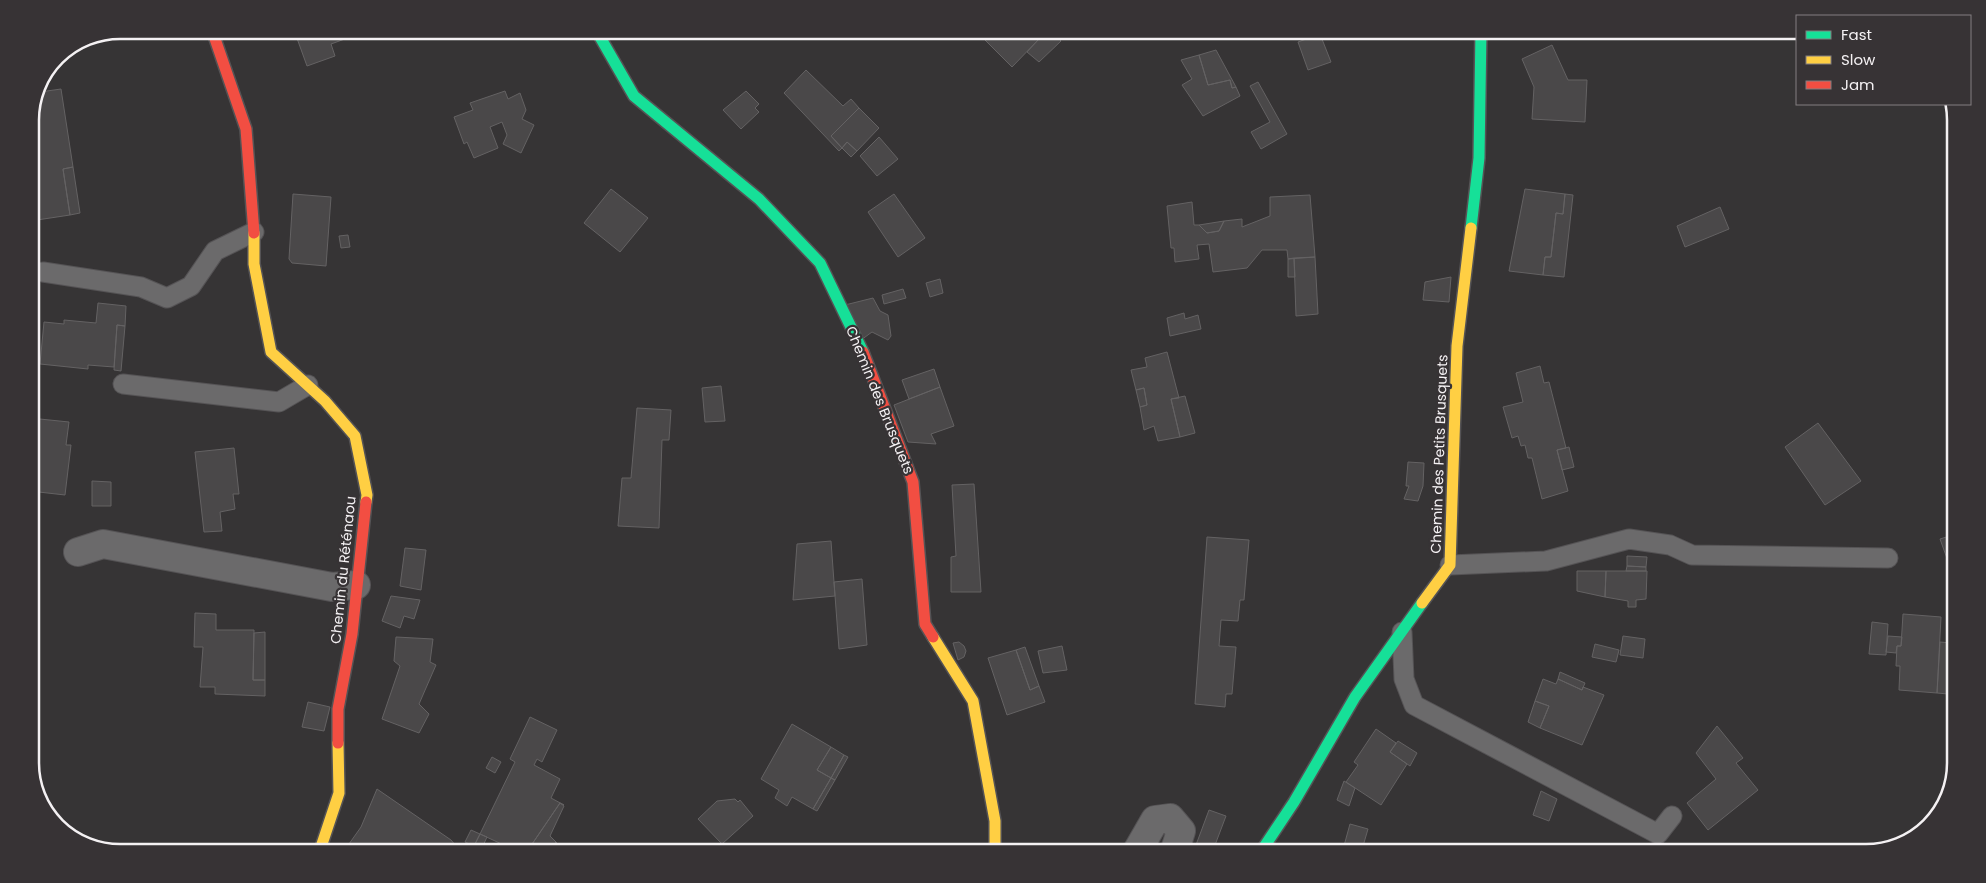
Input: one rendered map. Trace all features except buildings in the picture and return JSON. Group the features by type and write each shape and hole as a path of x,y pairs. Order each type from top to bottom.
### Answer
{"street":[{"name":"Chemin du Réténaou","path":"215,39 246,129 254,232 254,264 271,352 325,401 355,436 367,495 352,634 338,709 339,793 323,844"},
{"name":"Chemin des Brusquets","path":"601,39 634,96 759,199 820,263 858,342 914,482 925,624 973,701 995,821 995,844"},
{"name":"Chemin des Petits Brusquets","path":"1266,844 1294,802 1355,697 1450,565 1457,346 1479,158 1481,39"},
{"path":"78,552 103,544 332,587 356,585"},
{"path":"1141,844 1155,820 1170,818 1181,830 1177,844"}],"lane":[{"path":"44,272 141,287 168,298 191,286 216,250 254,232"},
{"path":"123,384 279,402 308,385"},
{"path":"1450,565 1546,561 1629,539 1670,545 1692,555 1888,558"},
{"path":"1402,632 1404,679 1414,705 1658,834 1672,816"}],"traffic: fast":[{"path":"601,39 634,96 759,199 820,263 863,352"},
{"path":"1471,228 1479,158 1481,39"},
{"path":"1266,844 1294,802 1355,697 1422,603"}],"traffic: slow":[{"path":"1422,603 1450,565 1457,346 1471,228"},
{"path":"254,233 254,264 271,352 325,401 355,436 367,495 366,502"},
{"path":"933,637 973,701 995,821 995,844"},
{"path":"322,844 339,793 338,743"}],"traffic: jam":[{"path":"215,39 246,129 254,233"},
{"path":"863,352 913,482 925,624 933,637"},
{"path":"338,743 338,709 352,634 366,502"}]}
